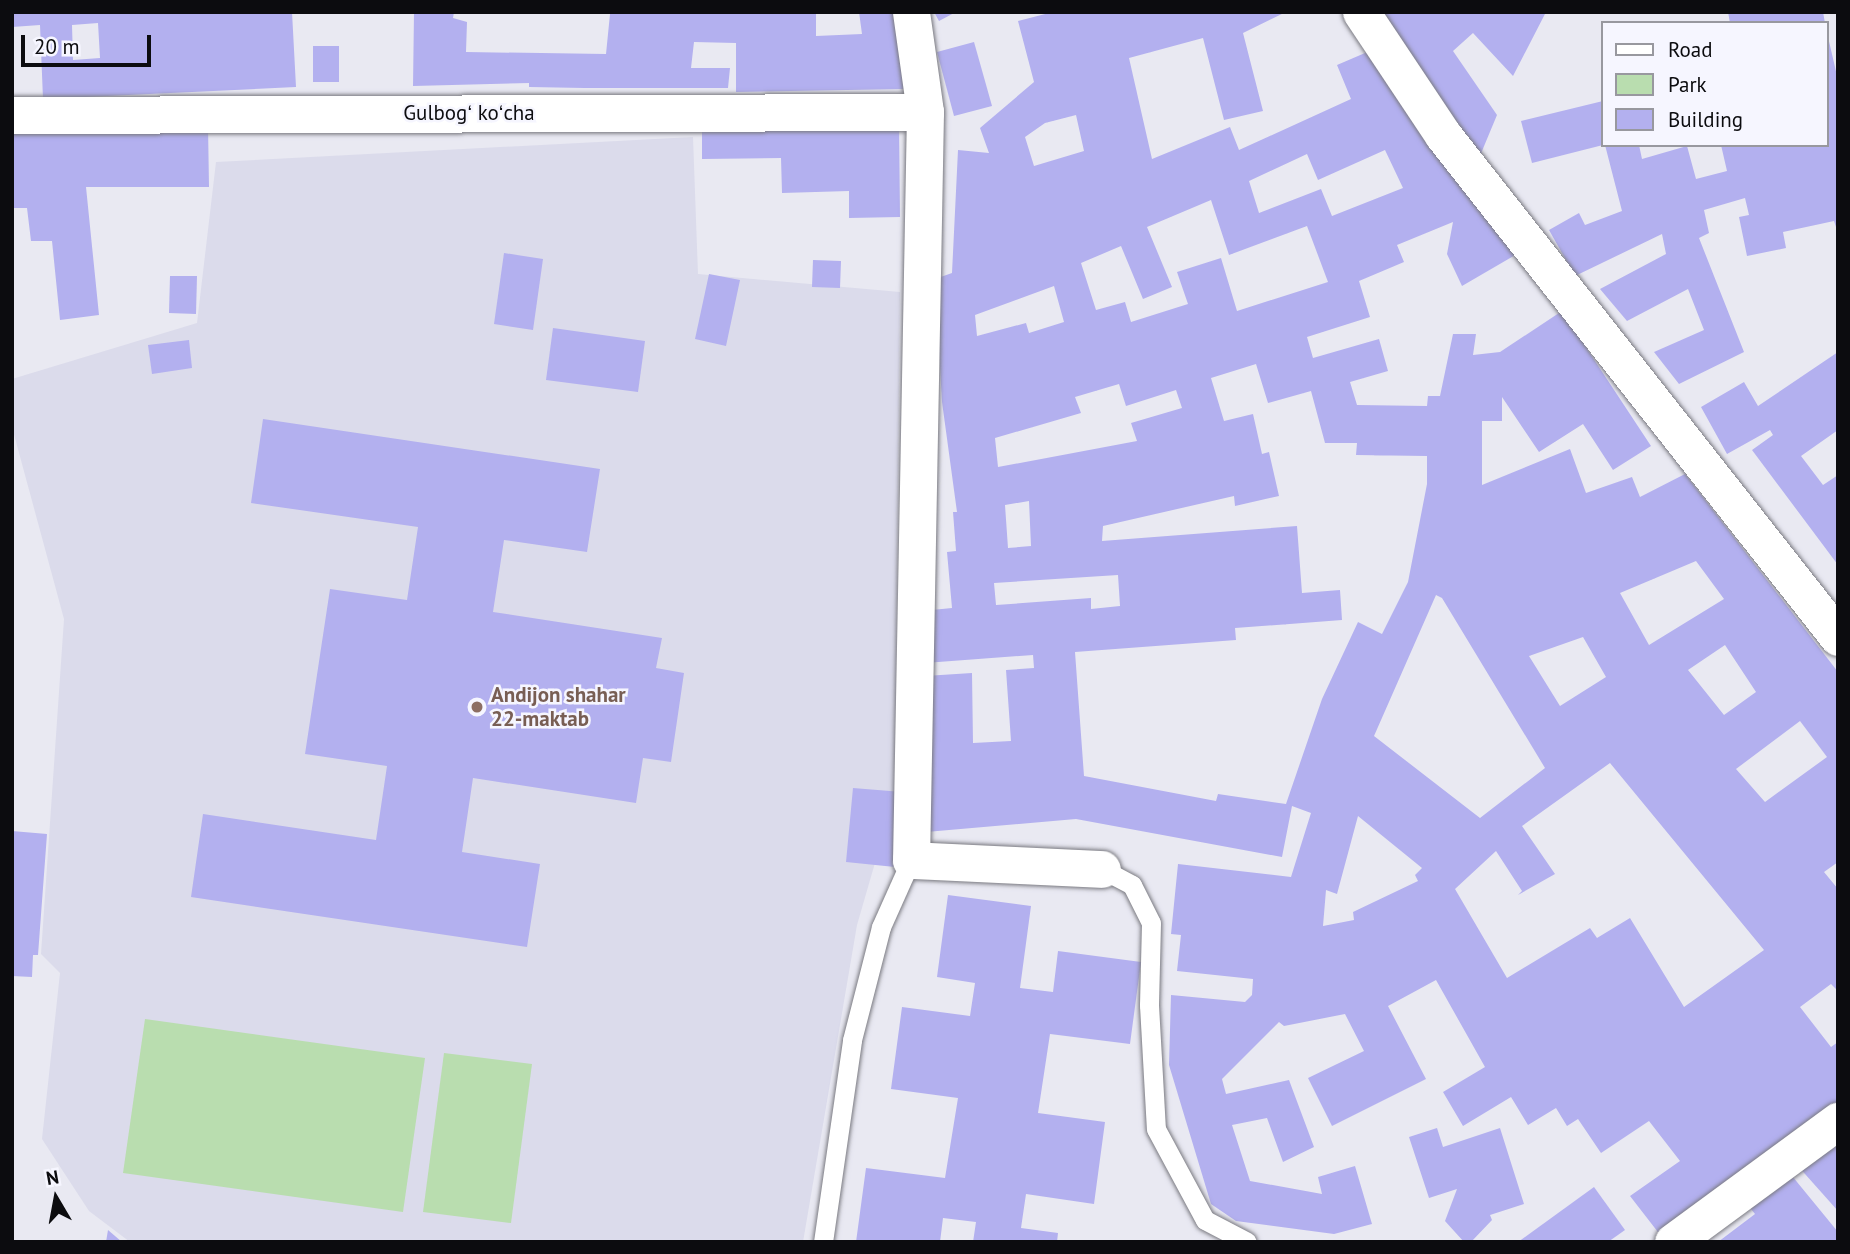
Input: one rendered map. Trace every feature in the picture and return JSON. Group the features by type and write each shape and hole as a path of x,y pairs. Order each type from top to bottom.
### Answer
{"street":[{"path":"911,12 925,112 911,860 1102,869"},
{"path":"1361,12 1443,135 1838,637"},
{"name":"Gulbogʻ koʻcha","path":"12,115 925,112"},
{"path":"1673,1242 1838,1121"}],"lane":[{"path":"822,1242 852,1040 881,927 911,860"},
{"path":"1102,869 1132,885 1151,923 1149,1005 1156,1129 1205,1220 1247,1242"}],"shaded area":[{"name":"Andijon shahar 22-maktab","path":"693,137 698,274 900,292 895,794 857,925 803,1242 130,1242 89,1211 42,1139 60,973 41,954 64,619 12,427 12,379 197,323 216,162"}],"green space":[{"path":"145,1019 425,1058 403,1212 123,1173"},
{"path":"444,1053 532,1064 511,1223 423,1212"}],"building":[{"path":"12,12 292,12 296,87 43,99 40,25 12,27","holes":["98,23 100,58 73,60 72,25"]},
{"path":"414,12 454,12 453,18 467,22 466,52 606,54 610,14 619,12 816,12 816,36 862,34 859,12 896,12 904,89 736,92 736,43 694,42 691,68 730,68 728,88 529,87 529,83 413,86"},
{"path":"934,12 956,12 939,21"},
{"path":"1053,12 1286,12 1243,33 1263,111 1224,120 1203,38 1129,58 1152,159 1230,127 1239,150 1351,99 1337,65 1372,50 1387,84 1390,82 1517,254 1462,286 1447,254 1453,222 1397,245 1404,262 1359,281 1370,317 1307,337 1313,358 1379,339 1388,371 1350,382 1357,405 1427,406 1428,396 1440,396 1453,334 1476,334 1473,355 1500,352 1562,311 1651,446 1613,470 1583,424 1539,452 1502,397 1502,421 1482,421 1482,485 1570,449 1586,493 1632,477 1640,497 1685,474 1838,672 1838,862 1824,872 1838,889 1838,991 1831,984 1800,1007 1831,1047 1838,1042 1838,1108 1661,1236 1630,1196 1680,1161 1649,1121 1601,1153 1578,1119 1567,1126 1556,1108 1528,1125 1511,1097 1463,1126 1443,1092 1485,1067 1436,980 1388,1006 1426,1079 1332,1126 1308,1078 1364,1051 1345,1014 1284,1026 1279,1022 1222,1079 1226,1094 1289,1080 1314,1147 1283,1162 1267,1118 1232,1125 1250,1181 1322,1194 1318,1177 1355,1166 1372,1224 1334,1234 1236,1221 1211,1204 1169,1065 1171,995 1245,1002 1252,995 1253,979 1177,971 1181,935 1171,934 1178,864 1291,877 1311,813 1292,806 1282,857 1076,819 926,832 925,676 972,673 973,743 1011,741 1006,670 1034,668 1033,655 925,663 922,611 952,608 947,552 956,551 953,512 957,512 942,402 935,279 952,273 958,150 989,153 980,128 1034,82 1018,21","holes":["1076,115 1084,151 1034,166 1025,137 1045,123","1385,150 1403,188 1332,216 1321,189 1259,213 1249,181 1307,154 1318,180","1211,200 1229,255 1307,226 1328,282 1237,311 1221,258 1177,272 1188,304 1131,322 1125,302 1096,310 1081,263 1121,246 1143,299 1172,287 1147,227","1054,286 1064,322 1029,333 1026,323 977,336 975,315","1256,364 1268,403 1311,391 1325,443 1357,443 1356,455 1427,456 1427,484 1408,582 1382,634 1358,622 1322,699 1286,804 1218,794 1216,801 1084,776 1075,652 1236,640 1235,628 1342,620 1340,590 1302,593 1297,526 1102,541 1103,526 1234,496 1235,506 1279,496 1269,452 1262,454 1253,414 1224,421 1211,378","1119,384 1126,406 1176,390 1182,408 1131,423 1137,441 998,467 995,438 1081,413 1075,397","1029,501 1031,546 1008,548 1005,505","1696,561 1724,599 1649,645 1620,593","1118,575 1120,606 1091,609 1091,598 996,605 994,583","1436,595 1442,598 1545,768 1480,818 1374,736","1583,637 1606,677 1560,706 1529,656","1725,645 1756,692 1724,715 1688,670","1800,721 1827,757 1765,802 1736,769","1610,763 1764,950 1684,1007 1630,918 1597,938 1590,928 1507,978 1455,889 1496,851 1522,891 1518,895 1555,874 1522,826","1358,816 1422,868 1415,875 1418,881 1353,912 1354,920 1323,926 1326,890 1337,894"]},
{"path":"1374,12 1546,12 1513,76 1473,33 1453,51 1497,115 1477,163"},
{"path":"1728,12 1823,12 1825,21 1730,21"},
{"path":"1829,41 1838,80 1838,233 1834,221 1783,232 1786,248 1747,256 1739,217 1749,215 1745,198 1704,210 1709,233 1699,238 1744,352 1679,384 1654,352 1704,330 1688,289 1627,321 1600,289 1666,254 1662,234 1575,276 1549,230 1579,213 1585,225 1622,211 1606,147 1639,147 1642,159 1687,147 1696,179 1727,171 1721,147 1829,147"},
{"path":"974,42 992,106 954,116 937,52"},
{"path":"313,46 339,46 339,82 313,82"},
{"path":"1602,101 1602,145 1532,163 1521,121"},
{"path":"899,124 900,217 849,218 849,191 782,193 781,158 702,159 702,128"},
{"path":"208,125 209,187 86,187 99,315 60,320 52,241 31,241 27,208 12,208 12,126"},
{"path":"504,253 543,259 533,330 494,324"},
{"path":"813,260 841,261 840,288 812,287"},
{"path":"709,274 740,280 726,346 695,339"},
{"path":"170,276 197,276 196,314 169,313"},
{"path":"553,328 645,341 638,392 546,380"},
{"path":"189,340 192,368 152,374 148,345"},
{"path":"1838,352 1838,430 1801,456 1823,485 1838,475 1838,565 1752,450 1773,435 1770,430 1727,454 1701,407 1744,382 1758,406"},
{"path":"263,419 600,469 587,552 504,540 493,612 662,638 656,668 684,673 671,762 643,758 636,803 473,778 462,852 540,864 527,947 191,897 203,814 376,840 387,766 305,754 330,589 407,600 418,527 251,503"},
{"path":"853,788 902,792 895,867 846,862"},
{"path":"12,831 47,834 38,955 33,955 32,977 12,976"},
{"path":"948,895 1031,906 1020,988 1053,992 1058,951 1141,962 1130,1044 1050,1034 1038,1113 1105,1122 1094,1204 1026,1194 1021,1228 1058,1233 1057,1242 973,1242 976,1222 943,1218 940,1242 856,1242 866,1168 945,1178 958,1098 891,1089 902,1007 970,1016 975,983 937,977"},
{"path":"1437,1128 1443,1147 1500,1128 1524,1204 1490,1215 1492,1220 1471,1242 1464,1242 1445,1221 1457,1189 1429,1198 1409,1137"},
{"path":"1838,1136 1838,1211 1797,1165"},
{"path":"1788,1171 1838,1232 1838,1242 1718,1242 1755,1214 1747,1204"},
{"path":"1594,1187 1625,1230 1608,1242 1518,1242"},
{"path":"108,1230 122,1242 106,1242"}],"place":[{"name":"Andijon shahar 22-maktab","path":"477,707"}]}
